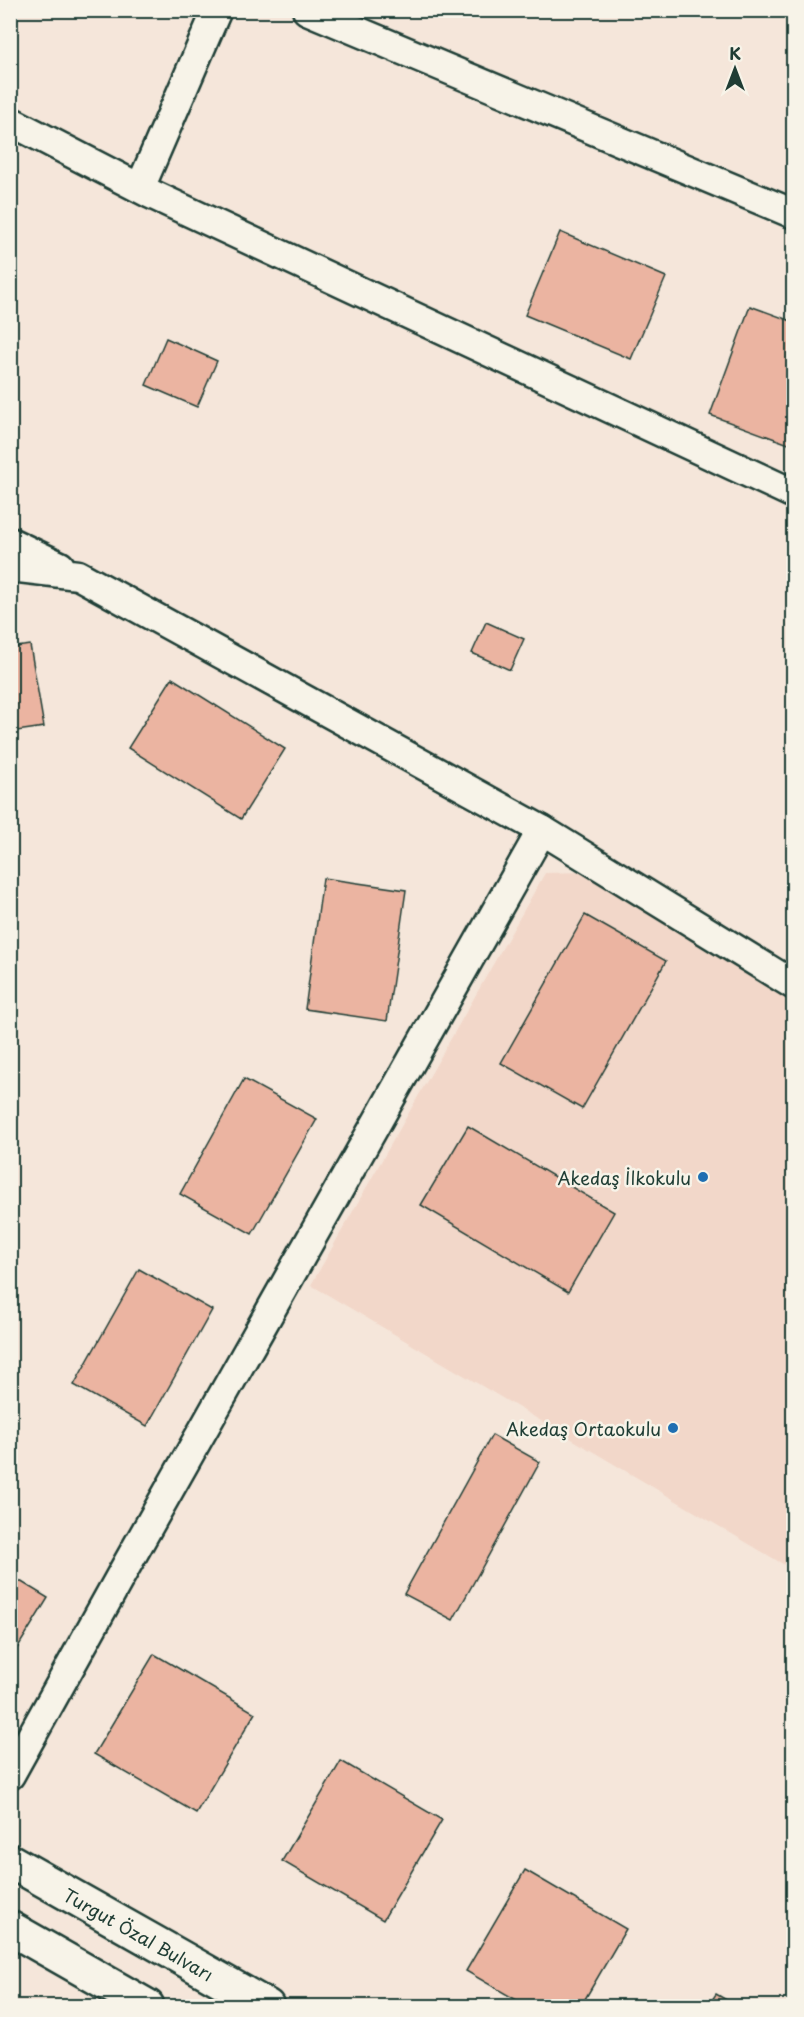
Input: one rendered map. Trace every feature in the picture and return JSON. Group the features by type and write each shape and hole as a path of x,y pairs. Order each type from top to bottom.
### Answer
{"main road":[{"name":"Turgut Özal Bulvarı","path":"10,1861 267,2007"},
{"path":"10,1928 145,2006"}],"street":[{"path":"140,188 217,10"},
{"path":"307,10 794,214"},
{"path":"10,121 140,188 794,494"},
{"path":"10,542 78,575 542,830 794,985"},
{"path":"10,569 78,575"},
{"path":"10,1775 124,1568 542,830"}],"shaded area":[{"path":"583,872 793,998 793,1570 311,1285 545,873"}],"building":[{"path":"560,232 666,277 631,359 525,315"},
{"path":"750,306 794,322 794,446 710,415"},
{"path":"166,338 217,361 197,407 146,385"},
{"path":"486,622 524,639 510,670 472,653"},
{"path":"30,645 44,727 10,732 10,648"},
{"path":"172,678 285,749 241,819 128,748"},
{"path":"323,878 406,890 387,1021 305,1009"},
{"path":"585,915 666,961 582,1109 501,1063"},
{"path":"244,1079 317,1119 252,1234 180,1194"},
{"path":"468,1126 614,1212 568,1292 421,1205"},
{"path":"139,1269 212,1310 147,1426 74,1385"},
{"path":"492,1435 540,1462 453,1620 404,1594"},
{"path":"10,1575 48,1598 10,1660"},
{"path":"154,1654 255,1713 196,1813 94,1754"},
{"path":"341,1761 442,1820 383,1920 282,1861"},
{"path":"525,1870 626,1929 581,2006 527,2006 466,1971"},
{"path":"716,1994 737,2006 708,2006"}],"place":[{"name":"Akedaş İlkokulu","path":"703,1177"},
{"name":"Akedaş Ortaokulu","path":"673,1428"}]}
